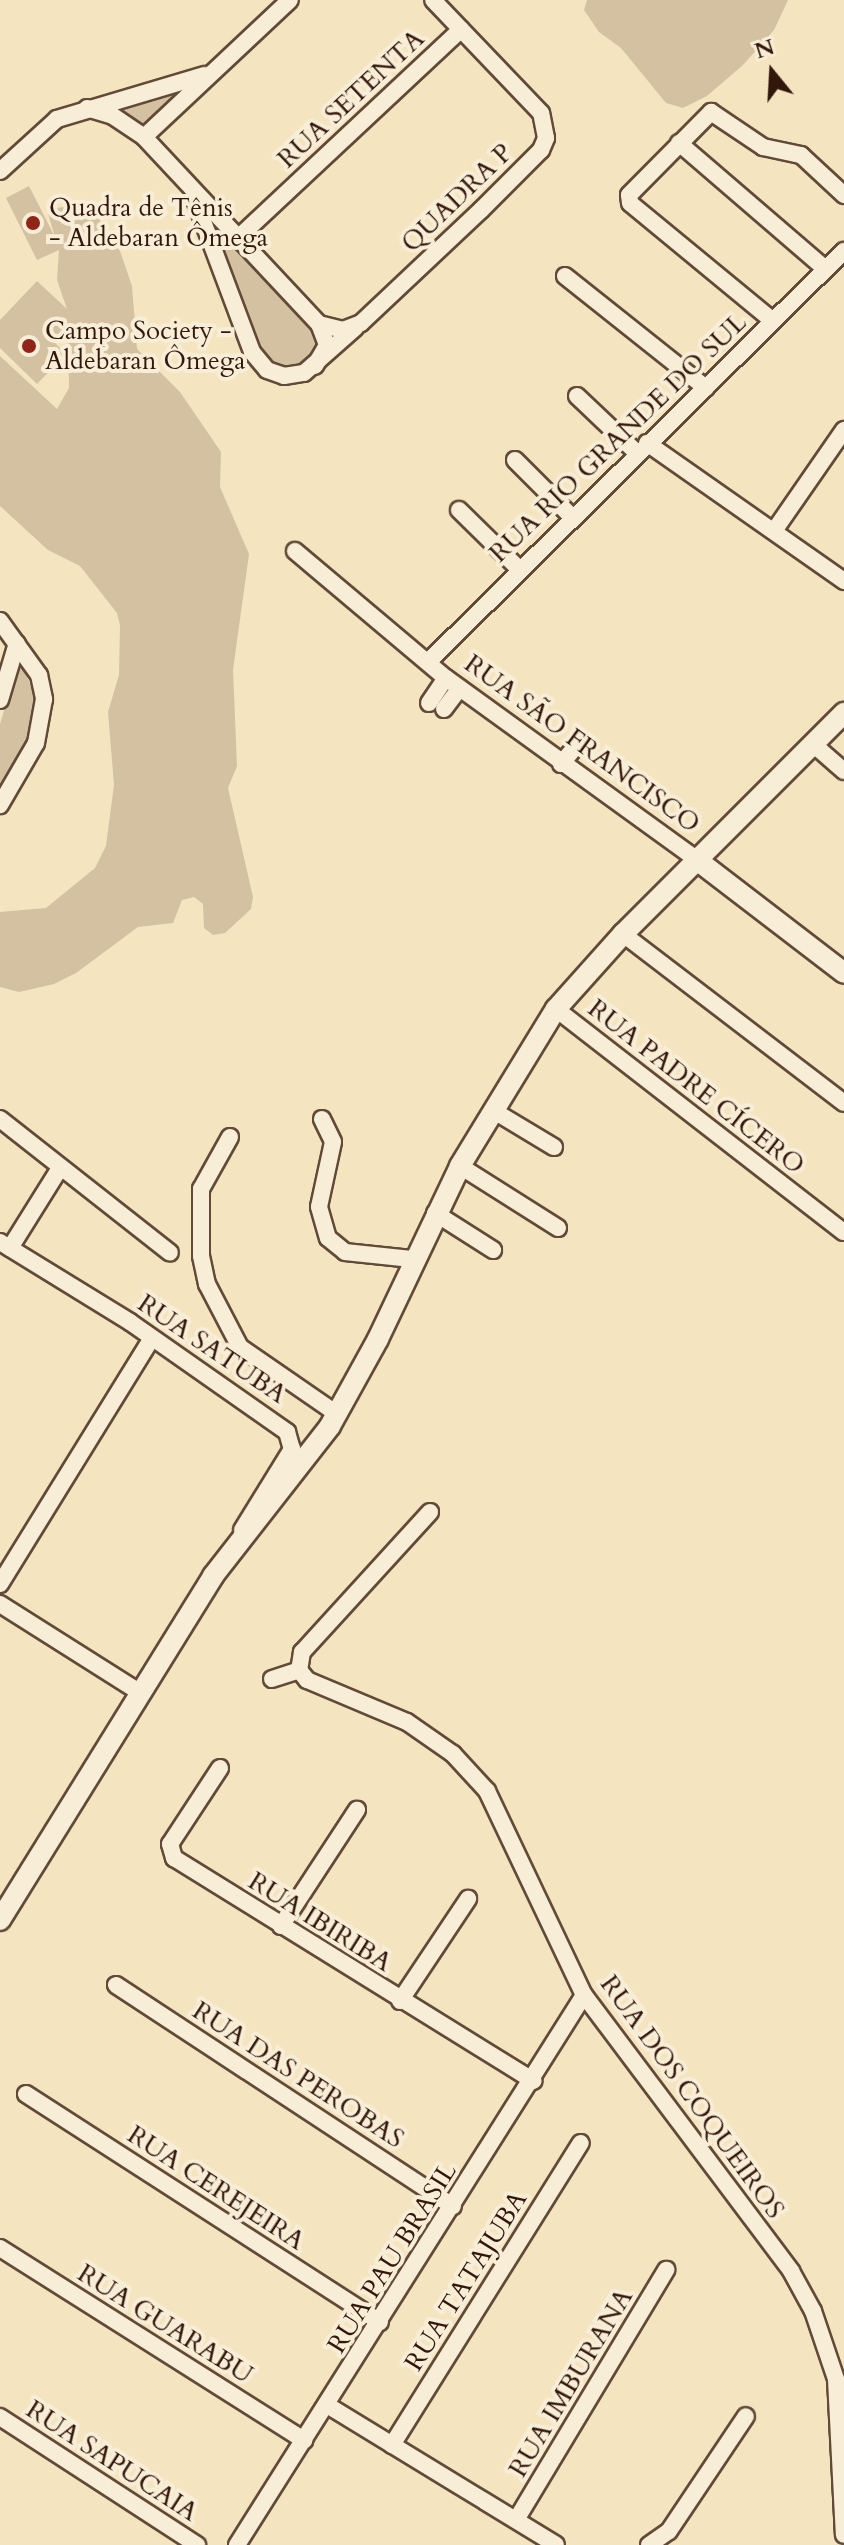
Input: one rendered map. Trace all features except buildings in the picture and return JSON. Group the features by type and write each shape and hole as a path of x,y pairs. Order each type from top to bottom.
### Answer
{"street":[{"path":"144,137 205,75 290,0"},
{"path":"433,0 461,29"},
{"name":"RUA SETENTA","path":"239,237 461,29"},
{"name":"QUADRA P","path":"361,323 541,150 546,138 541,113 461,29"},
{"path":"0,171 41,131 87,108 205,75"},
{"path":"87,108 113,116 144,137 319,324 327,345 315,366"},
{"path":"773,321 628,199 679,143 714,112 763,147 801,155 844,195"},
{"path":"679,143 823,267"},
{"path":"189,188 258,362 284,376 315,366 361,323"},
{"name":"RUA RIO GRANDE DO SUL","path":"428,662 518,568 706,388 823,267 844,251"},
{"path":"565,276 706,388"},
{"path":"319,324 343,330 361,323"},
{"path":"577,396 642,448 774,531 844,581"},
{"path":"774,531 844,430"},
{"path":"515,460 573,518"},
{"path":"459,510 518,568"},
{"name":"RUA SÃO FRANCISCO","path":"295,551 446,678 697,860 844,973"},
{"path":"0,621 39,675 42,721 26,763 0,805"},
{"path":"0,700 17,643"},
{"path":"446,678 436,706 460,688"},
{"path":"3,1908 237,1542 284,1490 337,1414 378,1339 412,1259 460,1166 556,1009 623,934 844,713"},
{"path":"561,764 581,740"},
{"path":"813,744 844,771"},
{"path":"623,934 844,1103"},
{"name":"RUA PADRE CÍCERO","path":"556,1009 844,1232"},
{"path":"494,1111 554,1147"},
{"path":"0,1119 170,1253"},
{"path":"322,1119 333,1142 319,1207 328,1238 345,1252 412,1259"},
{"path":"230,1137 212,1162 201,1189 201,1256 212,1296 240,1347 337,1414"},
{"path":"460,1166 558,1228"},
{"path":"4,1248 60,1168"},
{"path":"435,1213 493,1250"},
{"name":"RUA SATUBA","path":"4,1248 152,1338 278,1422 290,1438 292,1449 257,1501 237,1542"},
{"path":"0,1584 152,1338"},
{"path":"272,1679 299,1670 302,1652 430,1512"},
{"path":"0,1604 141,1693"},
{"name":"RUA DOS COQUEIROS","path":"299,1670 307,1680 407,1722 471,1771 510,1832 584,1995 791,2271 813,2311 836,2379 844,2535"},
{"name":"RUA IBIRIBA","path":"220,1768 169,1850 174,1858 533,2081"},
{"path":"281,1926 357,1810"},
{"path":"400,2001 468,1899"},
{"name":"RUA DAS PEROBAS","path":"116,1985 453,2206"},
{"name":"RUA PAU BRASIL","path":"237,2545 533,2081 584,1995"},
{"name":"RUA CEREJEIRA","path":"26,2094 380,2322"},
{"name":"RUA TATAJUBA","path":"392,2445 581,2143"},
{"name":"RUA GUARABU","path":"0,2248 304,2440"},
{"name":"RUA IMBURANA","path":"516,2520 666,2270"},
{"path":"327,2405 556,2545"},
{"path":"649,2545 669,2531 746,2416"},
{"name":"RUA SAPUCAIA","path":"0,2417 197,2545"}],"shaded area":[{"path":"587,0 788,0 774,30 743,65 707,96 683,108 666,103 621,48 599,32 584,10"},
{"path":"181,93 144,133 119,116 120,110"},
{"path":"29,186 55,237 47,210 84,203 94,211 120,251 132,286 137,349 180,392 221,452 220,487 249,554 233,670 237,766 228,788 253,897 251,909 225,933 213,935 204,928 203,904 194,897 182,900 173,923 138,927 76,973 54,984 19,992 0,987 0,912 46,908 95,868 106,846 114,785 108,712 119,675 120,625 117,613 80,566 48,550 0,506 0,356 57,409 69,388 68,329 55,343 66,354 37,384 0,348 0,320 37,281 67,309 57,280 59,250 37,260 6,198"},
{"path":"221,230 320,332 323,345 315,358 295,371 280,371 258,352 218,238"},
{"path":"19,660 38,701 34,732 0,794 0,724"}],"place":[{"name":"Quadra de Tênis - Aldebaran Ômega","path":"33,223"},
{"name":"Campo Society - Aldebaran Ômega","path":"29,346"}]}
